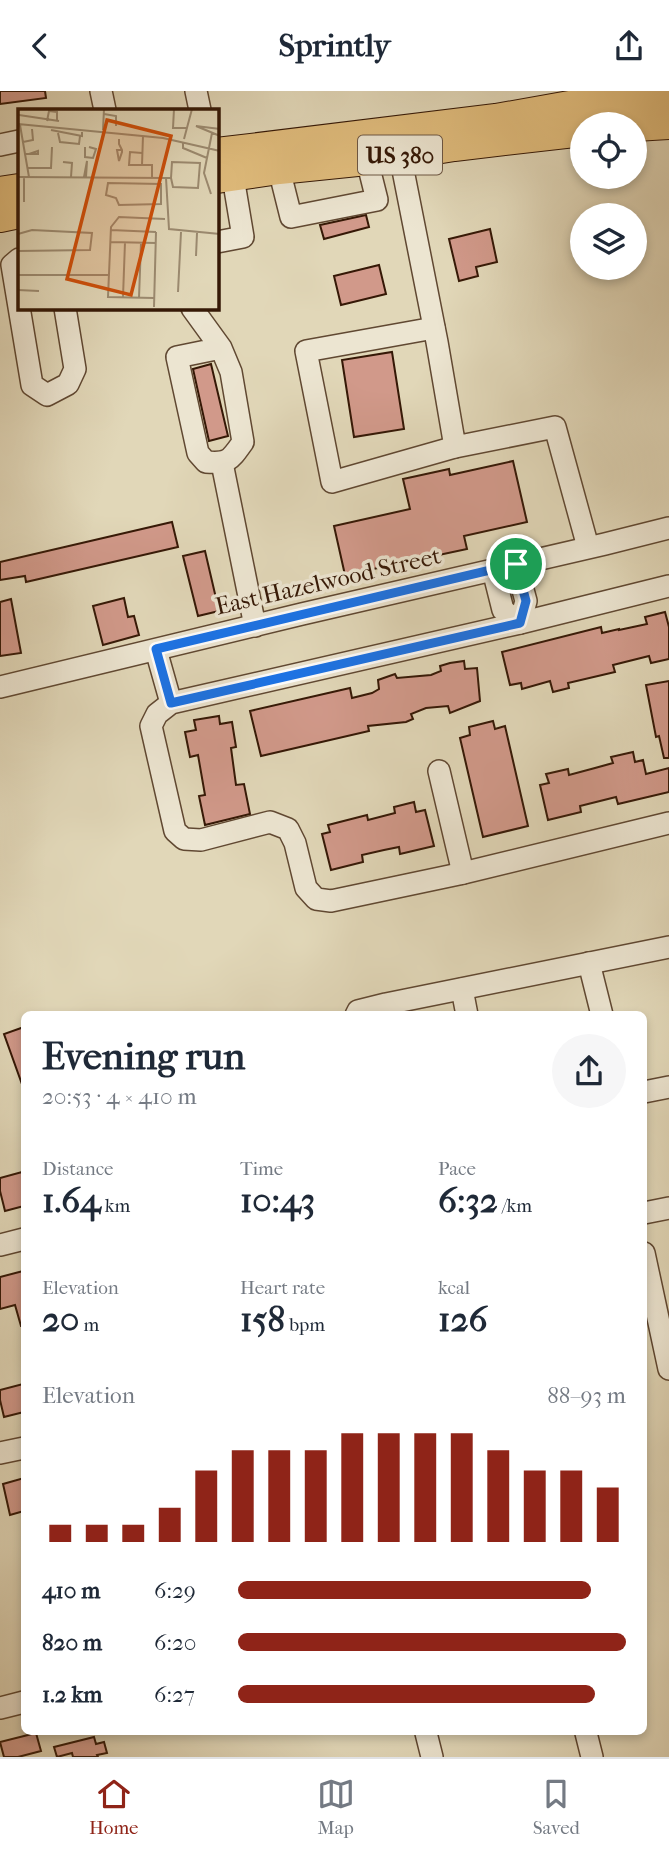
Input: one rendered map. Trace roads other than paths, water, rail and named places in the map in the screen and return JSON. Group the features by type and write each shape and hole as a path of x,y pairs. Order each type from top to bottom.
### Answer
{"highway":[{"name":"US 380","path":"224,165 581,104 669,99"},
{"path":"647,125 669,124"},
{"name":"US 380","path":"279,157 367,160 454,146 570,133"},
{"path":"0,193 18,189"},
{"path":"0,217 18,213"}],"street":[{"path":"101,91 105,109"},
{"path":"196,91 200,109"},
{"path":"0,145 18,141"},
{"path":"400,155 455,447"},
{"path":"279,157 291,217 377,200 367,160"},
{"path":"219,242 243,237 224,165"},
{"path":"18,260 12,265 18,301"},
{"path":"20,310 32,385 47,395 68,384 75,369 65,310"},
{"path":"193,310 221,348 231,372 243,442 230,460 222,463 206,462 198,453 177,358 221,348"},
{"path":"434,328 306,351 332,482 455,447 555,427 588,547"},
{"path":"222,463 255,626"},
{"name":"East Hazelwood Street","path":"0,687 669,528"},
{"path":"516,564 526,601 520,623"},
{"path":"493,569 503,610 520,623"},
{"path":"669,586 171,703 157,714 151,726 175,831 184,839 201,839 270,823 288,829 295,843 306,888 316,899 331,901 463,873 669,823"},
{"path":"156,649 171,703"},
{"path":"439,771 463,873"},
{"path":"358,1011 669,947"},
{"path":"590,963 601,1011"},
{"path":"462,989 466,1011"},
{"path":"647,1091 669,1087"},
{"path":"647,1212 669,1208"},
{"path":"0,1245 21,1240"},
{"path":"647,1267 669,1369"},
{"path":"0,1453 21,1449"},
{"path":"0,1707 21,1703"},
{"path":"426,1735 432,1757"},
{"path":"586,1735 592,1757"}]}
